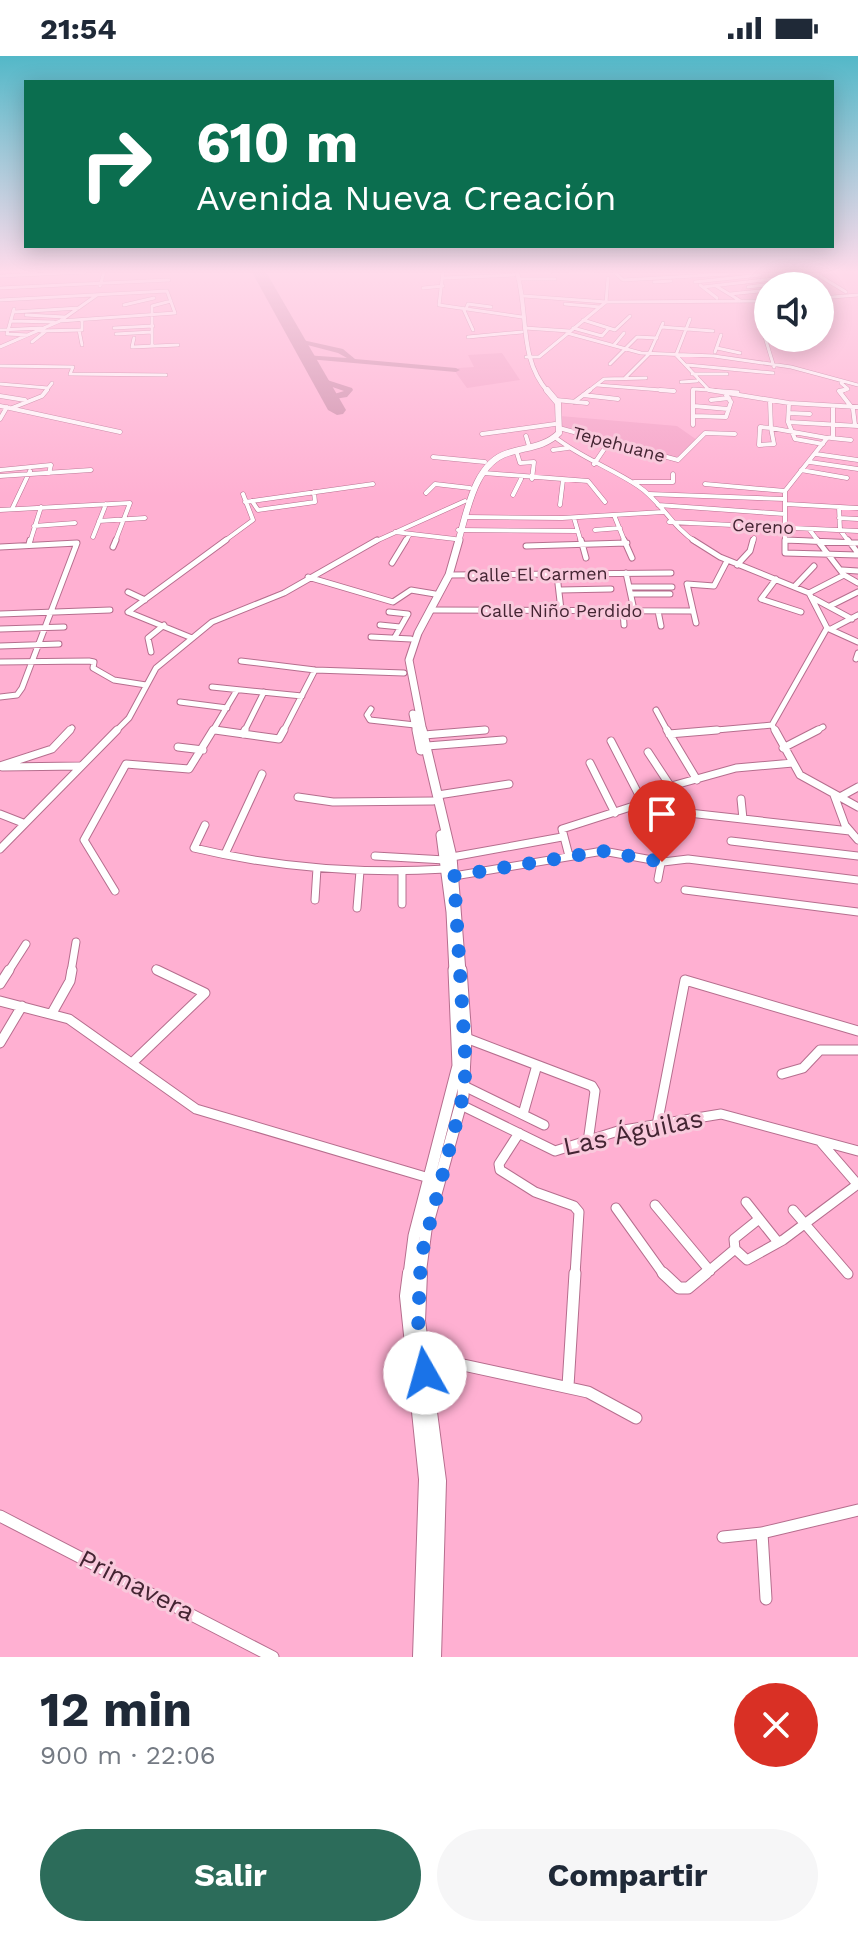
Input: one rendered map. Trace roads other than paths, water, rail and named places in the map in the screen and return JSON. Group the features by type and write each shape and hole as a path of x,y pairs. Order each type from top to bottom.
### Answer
{"main road":[{"path":"526,347 531,377 555,404 557,426"},
{"path":"528,357 534,377 556,400 557,426 553,439"},
{"path":"434,1657 439,1481 418,1321 421,1257 458,1066 456,932 454,876 409,666 414,643 449,575 465,501 485,462 501,452 553,439"},
{"path":"436,798 415,725 404,660 411,639 435,594 472,495 484,473 495,458 553,439"},
{"path":"448,858 446,869 455,912"},
{"path":"420,1657 425,1445 407,1296 414,1236 429,1178 461,1105 464,1086 466,1038 456,932"}],"street":[{"path":"528,357 539,357 551,347"},
{"path":"619,347 649,354 714,356 858,385"},
{"path":"610,364 630,347"},
{"path":"625,378 653,347"},
{"path":"676,355 679,347"},
{"path":"714,356 717,348 740,350 738,361"},
{"path":"770,352 777,380"},
{"path":"676,355 697,381 709,390"},
{"path":"687,365 773,373"},
{"path":"0,366 73,367 70,374 166,375"},
{"path":"692,374 727,374"},
{"path":"574,402 604,379 646,378"},
{"path":"788,422 856,426 853,409 839,391 848,389 836,379"},
{"path":"681,382 697,381"},
{"path":"0,418 9,408 42,396 52,383"},
{"path":"0,384 48,388"},
{"path":"595,387 604,389"},
{"path":"595,387 674,391"},
{"path":"693,425 694,389 770,401 858,407"},
{"path":"694,416 724,418 729,398 724,392"},
{"path":"583,395 618,399"},
{"path":"0,396 26,400"},
{"path":"711,400 729,398"},
{"path":"556,400 587,403"},
{"path":"770,401 768,419 771,428 774,444 759,445 759,427 771,428 790,430 851,440"},
{"path":"789,403 788,422 795,439 823,444"},
{"path":"0,406 120,432"},
{"path":"694,406 728,409"},
{"path":"833,406 836,424 829,438 785,491 785,553 858,554"},
{"path":"789,413 810,414"},
{"path":"482,434 557,426"},
{"name":"Tepehuane","path":"557,426 678,460 705,433 735,434"},
{"path":"526,436 529,446"},
{"path":"553,439 632,482 649,494 669,522 727,561 795,586 855,617"},
{"path":"594,464 609,442"},
{"path":"553,450 568,448"},
{"path":"516,450 520,463 534,462 532,479"},
{"path":"642,464 646,452"},
{"path":"816,454 858,460"},
{"path":"433,457 485,462"},
{"path":"839,457 839,467"},
{"path":"810,462 858,469"},
{"path":"0,470 51,465 49,473"},
{"path":"12,509 32,467"},
{"path":"0,476 91,470"},
{"path":"801,470 847,478"},
{"path":"484,473 521,479 588,481 605,502"},
{"path":"632,482 673,482 673,474"},
{"path":"725,476 725,486"},
{"path":"740,487 741,476"},
{"path":"513,495 521,479"},
{"path":"562,518 563,480"},
{"path":"249,502 373,484"},
{"path":"426,493 435,484 470,488"},
{"path":"705,484 785,491"},
{"path":"714,485 716,496"},
{"path":"243,494 258,510 317,501 314,492"},
{"path":"649,494 716,496 858,508"},
{"path":"0,849 129,718 156,668 212,622 284,593 393,531 465,501"},
{"path":"130,613 253,520 249,502"},
{"path":"0,510 130,503 113,547"},
{"path":"93,537 106,504"},
{"path":"658,505 785,514"},
{"path":"29,544 41,507"},
{"path":"839,507 840,530 858,554"},
{"path":"466,517 537,519 663,512"},
{"path":"614,515 632,558"},
{"path":"99,521 145,518"},
{"path":"574,518 586,558"},
{"path":"839,518 858,519"},
{"path":"537,519 538,531"},
{"name":"Cereno","path":"669,522 858,531"},
{"path":"34,526 75,523"},
{"path":"595,530 620,528"},
{"path":"809,529 843,573 858,583"},
{"path":"460,530 577,531"},
{"path":"393,531 455,539"},
{"path":"392,563 410,534"},
{"path":"737,565 750,551 754,538"},
{"path":"785,540 858,543"},
{"path":"0,547 77,543 34,662 17,695 0,697"},
{"path":"526,546 627,543"},
{"path":"696,623 687,584 714,586 727,561"},
{"path":"795,586 814,566"},
{"path":"811,595 843,573 858,571"},
{"path":"626,573 634,610"},
{"name":"Calle El Carmen","path":"449,575 671,573"},
{"path":"557,575 561,610"},
{"path":"308,577 393,602 411,590 435,594"},
{"path":"776,579 761,599 801,612"},
{"path":"631,590 672,587"},
{"path":"560,590 611,589"},
{"path":"631,590 670,594"},
{"path":"830,606 858,592"},
{"path":"130,613 130,594 145,600"},
{"path":"811,595 829,628 858,642"},
{"path":"488,610 492,599"},
{"path":"0,614 110,610"},
{"name":"Calle Niño Perdido","path":"431,610 691,611"},
{"path":"623,610 624,625"},
{"path":"658,611 661,626"},
{"path":"389,612 408,614 395,637"},
{"path":"130,613 194,636"},
{"path":"772,725 829,628 855,617"},
{"path":"151,652 148,638 164,625"},
{"path":"380,625 400,627"},
{"path":"0,629 64,627"},
{"path":"371,637 411,639"},
{"path":"0,646 59,644"},
{"path":"0,662 89,661 94,662 93,668 114,680 146,685"},
{"path":"241,661 315,670 404,673"},
{"path":"215,730 279,739 315,670"},
{"path":"212,687 302,696"},
{"path":"192,767 237,690"},
{"path":"243,734 264,692"},
{"path":"180,702 227,708"},
{"path":"371,709 367,715 370,720 415,725"},
{"path":"656,710 669,734 681,747 697,780"},
{"path":"669,734 772,725"},
{"path":"772,725 800,775 858,807"},
{"path":"783,748 823,727"},
{"path":"0,767 52,749 72,728"},
{"path":"424,735 485,730"},
{"path":"427,746 503,740"},
{"path":"611,741 643,803"},
{"path":"178,747 203,750"},
{"path":"648,752 671,787"},
{"path":"115,891 84,840 128,762 205,766"},
{"path":"590,763 615,813"},
{"path":"375,856 448,858 562,833 643,803 657,790 736,768 793,763"},
{"path":"0,767 80,766"},
{"path":"225,854 262,774"},
{"path":"298,797 333,802 436,798 509,784"},
{"path":"858,787 836,796 834,802 858,840"},
{"path":"741,799 743,819"},
{"path":"658,879 671,811 850,831"},
{"path":"0,814 23,823"},
{"path":"205,825 194,848 317,868 402,873 446,869"},
{"path":"562,833 569,856"},
{"path":"731,841 858,856"},
{"path":"454,876 611,851 662,862 688,859 858,880"},
{"path":"315,900 317,868"},
{"path":"357,908 360,871"},
{"path":"402,873 402,904"},
{"path":"685,890 858,912"},
{"path":"52,1013 70,981 76,942"},
{"path":"0,984 26,944"},
{"path":"132,1063 205,993 156,969"},
{"path":"657,1125 685,980 858,1031"},
{"path":"0,1001 69,1019 196,1109 429,1178"},
{"path":"0,1043 22,1006"},
{"path":"466,1038 595,1091 588,1142"},
{"path":"782,1074 803,1068 820,1050 858,1050"},
{"path":"523,1114 537,1065"},
{"path":"464,1086 544,1125"},
{"name":"Las Águilas","path":"461,1105 555,1151 618,1131 721,1114 820,1141"},
{"path":"519,1133 499,1164 500,1170 535,1192 574,1206 579,1212 568,1386"},
{"path":"820,1141 858,1151"},
{"path":"734,1246 752,1261 858,1185 820,1141"},
{"path":"746,1202 777,1241"},
{"path":"655,1205 710,1271"},
{"path":"616,1208 668,1280 679,1288 688,1288 710,1271 759,1219"},
{"path":"793,1210 848,1274"},
{"path":"422,1356 568,1386 611,1401 636,1418"},
{"path":"723,1537 762,1533 858,1510"},
{"name":"Primavera","path":"0,1516 122,1576 273,1657"},
{"path":"762,1533 762,1576 766,1599"}]}
